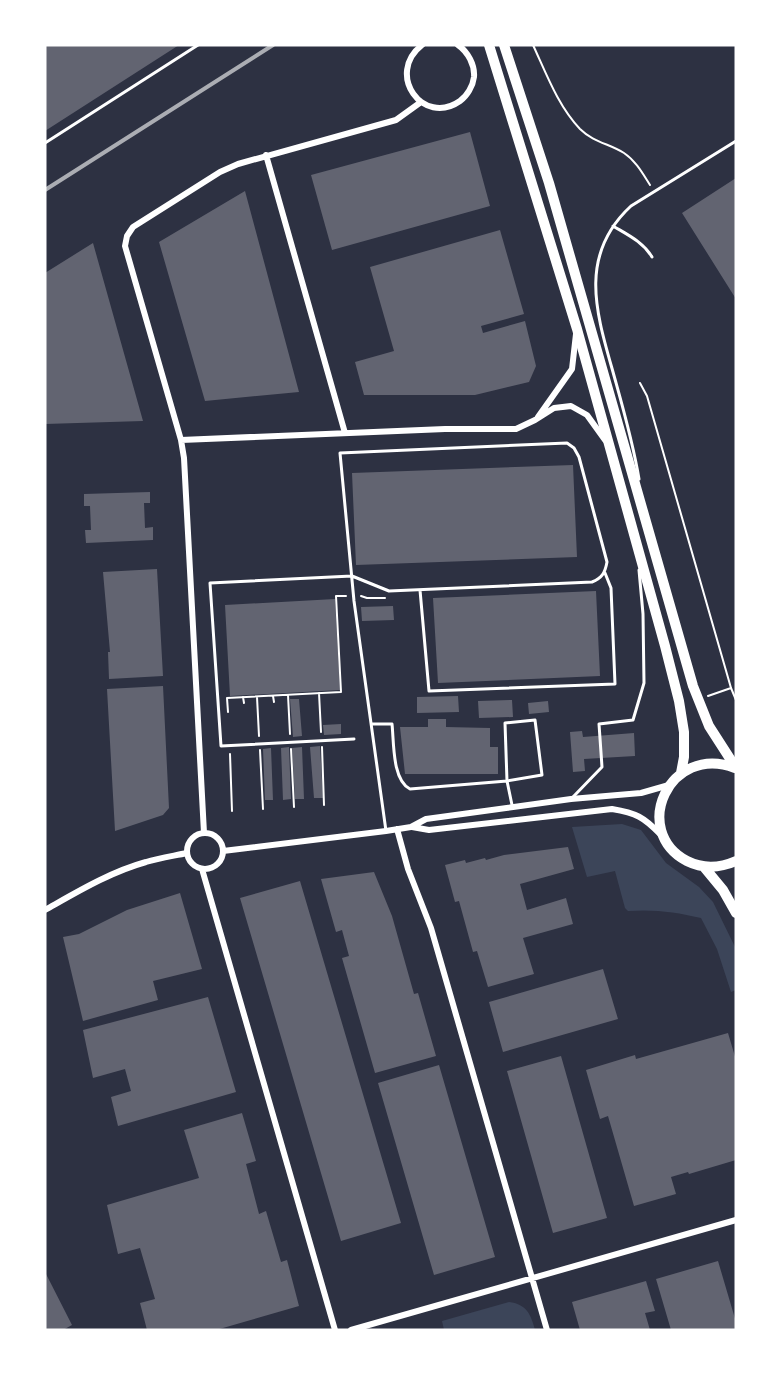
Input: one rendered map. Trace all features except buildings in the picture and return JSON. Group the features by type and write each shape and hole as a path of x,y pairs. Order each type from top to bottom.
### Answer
{"highway":[{"path":"489,45 577,329 679,701 684,732 684,757 681,773"},
{"path":"504,45 549,183 693,686 709,726 736,769"},
{"path":"736,769 721,763 705,763 692,766 681,773 669,785 663,796 660,818 667,841 682,858 704,867 726,865 736,861"},
{"path":"704,867 723,890 736,914"}],"street":[{"path":"422,45 412,54 407,63 408,85 422,102 432,107 444,108 455,105 464,98 474,78 469,55 458,45"},
{"path":"204,833 184,458 181,440 125,246 127,236 133,227 220,172 266,155 396,120 422,102"},
{"path":"266,155 345,433"},
{"path":"536,420 572,369 577,329"},
{"path":"181,440 445,429 516,429 554,408 571,406 587,415 607,443"},
{"path":"411,827 426,819 640,792 669,785"},
{"path":"223,851 411,827 429,830 612,809 635,813 649,822 667,841"},
{"path":"397,829 408,869 431,928 547,1330"},
{"path":"204,833 210,833 219,840 223,851 219,863 209,869 202,869 192,864 187,853 191,839 204,833"},
{"path":"45,910 86,886 113,874 145,862 187,853"},
{"path":"202,869 335,1330"},
{"path":"351,1330 736,1220"}],"lane":[{"path":"45,143 198,45"},
{"path":"644,515 634,449 598,319 595,300 597,264 613,226 631,206 736,141"},
{"path":"613,226 639,242 652,257"},
{"path":"354,739 221,746 210,583 352,576 389,591 592,582 599,579 605,572 607,562 579,457 574,447 567,443 340,453 352,576 353,596 386,831"},
{"path":"572,799 602,768 599,724 633,720 644,683 643,614 636,545"},
{"path":"420,590 429,691 615,684 611,588 605,572"},
{"path":"371,724 393,724 398,775 405,787 410,789 507,781 542,775 535,720 506,723 507,781 513,807"}],"path":[{"path":"533,45 558,97 579,128 599,142 629,157 651,187"},
{"path":"640,383 647,396 730,688 736,700"},
{"path":"228,722 227,698 341,692 336,596 388,598"},
{"path":"708,696 730,688"},
{"path":"304,694 304,700"},
{"path":"273,696 273,702"},
{"path":"243,697 244,703"},
{"path":"229,746 232,811"}],"shaded area":[{"path":"622,824 641,830 666,863 699,887 713,902 736,949 736,990 731,992 717,949 701,918 647,910 628,911 625,908 615,871 587,877 572,827"},
{"path":"509,1302 520,1305 527,1311 535,1330 444,1330 442,1321"}],"railway":[{"path":"45,190 273,45"}]}
